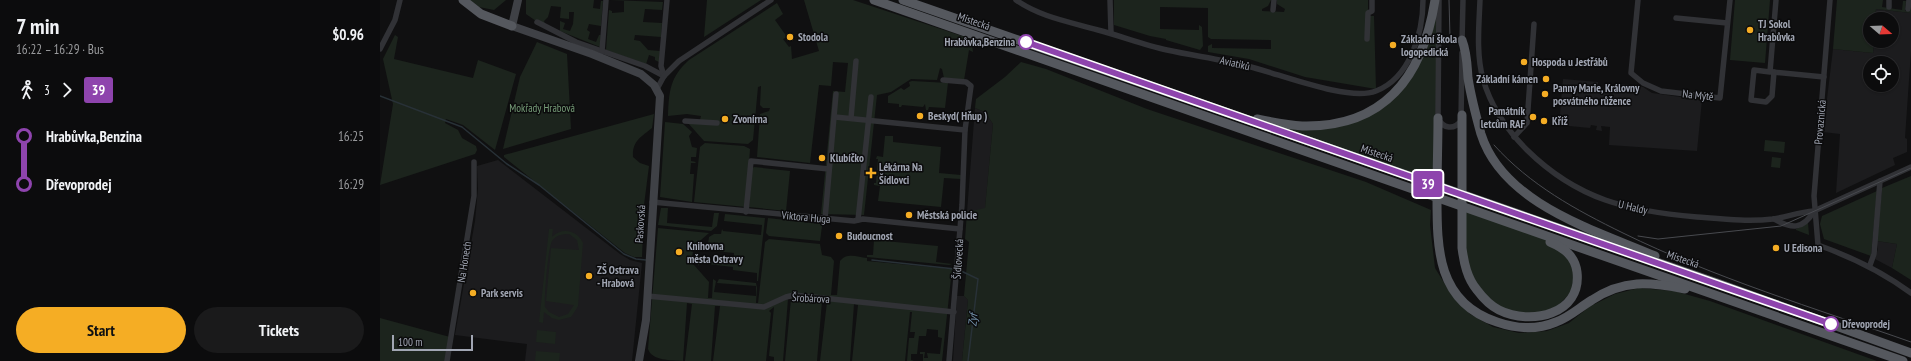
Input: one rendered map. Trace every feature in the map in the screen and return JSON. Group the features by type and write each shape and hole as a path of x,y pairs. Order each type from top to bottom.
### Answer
{"highway":[{"path":"463,0 481,14 512,26"},
{"name":"Místecká","path":"874,0 1903,361"},
{"name":"Místecká","path":"903,0 1717,283 1911,353"},
{"path":"1230,114 1286,124 1318,125 1349,121 1372,111 1393,95 1415,66 1427,38 1435,0"},
{"path":"1462,40 1467,52 1468,77 1482,136 1499,166 1517,185 1540,203 1563,216 1717,283"},
{"path":"1462,115 1461,235 1463,257 1469,278 1477,291 1494,307 1509,314 1532,317 1551,314 1569,302 1576,291 1578,280 1576,266 1569,253 1556,244 1485,214"},
{"path":"1438,118 1437,228 1441,263 1452,288 1473,310 1488,319 1522,328 1550,325 1568,317 1601,295 1632,283 1659,284 1715,294"}],"main road":[{"path":"518,0 512,26 592,54 641,74 657,89"},
{"name":"Paskovská","path":"642,360 660,105 657,89"}],"street":[{"path":"380,49 395,20 400,0"},
{"path":"602,51 606,0"},
{"path":"664,76 661,66 667,0"},
{"path":"657,89 664,76 679,61 772,0"},
{"name":"Aviatiků","path":"1017,0 1028,8 1049,17 1111,33 1166,50 1248,66 1300,83 1363,94 1383,88 1402,70 1412,52 1421,25 1423,0"},
{"path":"1110,0 1111,33"},
{"path":"1273,10 1274,0"},
{"path":"1367,39 1368,13 1372,10 1372,0"},
{"path":"1439,0 1438,118 1444,125 1452,127 1459,123 1462,115 1463,0"},
{"name":"U Haldy","path":"1480,0 1479,48 1482,77 1488,95 1499,117 1514,137 1537,160 1564,182 1601,199 1635,209 1671,214 1726,220 1774,219 1801,211 1814,211 1809,220 1795,226 1785,225 1774,219"},
{"name":"Na Mýtě","path":"1638,0 1631,72 1643,83 1661,91 1720,98 1730,0"},
{"path":"1776,0 1772,72 1772,96 1766,102 1751,100 1754,70 1772,72 1824,77"},
{"name":"Provaznická","path":"1830,0 1814,196 1814,211 1818,245 1870,265"},
{"path":"1889,0 1889,7"},
{"path":"1908,8 1909,0"},
{"path":"1676,18 1727,23"},
{"path":"537,22 576,42 645,66 664,76"},
{"path":"1514,137 1527,123 1534,24"},
{"path":"851,118 856,61"},
{"name":"Šídlovecká","path":"943,80 966,82 971,86 965,130 960,229 949,361"},
{"path":"825,219 836,94"},
{"path":"858,220 871,96"},
{"path":"835,117 965,130"},
{"path":"685,121 717,123"},
{"path":"746,212 751,161 829,169"},
{"name":"Na Honech","path":"447,361 474,196 474,162"},
{"path":"1814,211 1911,167"},
{"path":"1880,181 1874,254 1870,265 1911,293"},
{"name":"Viktora Huga","path":"652,202 825,219 858,220 960,229"},
{"name":"Šrobárova","path":"647,296 764,307 794,295 954,312"}],"shaded area":[{"path":"1876,9 1911,13 1911,51 1905,138 1907,139 1907,152 1893,158 1895,165 1836,193 1840,134 1823,132 1833,49 1873,53 1873,48 1899,48 1899,12 1876,12"},
{"path":"1563,79 1598,82 1598,89 1611,90 1618,84 1625,84 1643,87 1652,93 1702,100 1697,151 1609,145 1610,127 1601,126 1602,131 1596,130 1597,126 1591,125 1590,128 1559,125"},
{"path":"975,108 985,112 993,124 985,209 967,212"},
{"path":"498,160 620,254 630,260 642,263 632,361 525,361 527,344 455,335 475,221 478,189 477,166"},
{"path":"1877,241 1897,244 1892,268 1875,259 1878,249"},
{"path":"957,296 964,296 968,300 962,361 953,361"}],"green space":[{"path":"470,0 506,0 494,10 479,7"},
{"path":"526,0 594,0 593,8 600,9 601,1 603,1 601,26 589,24 587,30 590,32 588,39 596,42 599,35 601,35 600,47 560,31 560,21 565,23 563,29 570,31 573,24 574,12 569,12 569,19 560,18 561,7 551,6 548,17 544,21 545,24 536,21 526,14"},
{"path":"610,0 663,2 662,10 645,9 643,22 662,23 661,37 635,35 634,40 640,41 648,50 660,51 659,62 655,60 655,57 649,55 646,64 606,50 609,10 612,11 612,13 624,12 624,1"},
{"path":"707,0 761,0 704,37"},
{"path":"804,0 853,0 971,39 973,52 969,50 964,80 944,78 942,69 940,68 937,80 911,79 891,92 877,95 864,215 821,214 833,91 845,92 848,63 833,62 831,86 819,85 810,163 757,157 760,114 769,111 770,108 763,108 760,105 761,86 758,87 753,140 748,144 704,141 688,123 700,120 701,116 687,114 668,116 672,85 678,72 683,66 689,60 777,3 783,14 775,20 787,37 783,39 789,47 791,46 792,59 819,51"},
{"path":"1114,0 1271,0 1268,6 1262,9 1262,11 1284,12 1285,9 1277,4 1277,0 1368,0 1368,16 1374,16 1376,89 1305,77 1249,59 1208,52 1208,46 1212,44 1212,48 1271,49 1271,40 1211,39 1208,37 1208,8 1160,7 1160,29 1199,30 1199,25 1202,27 1203,46 1200,50 1114,25"},
{"path":"1439,0 1437,186 1230,114 1287,124 1349,121 1401,86"},
{"name":"TJ Sokol Hrabůvka","path":"1735,0 1770,0 1765,63 1730,60"},
{"path":"1837,0 1883,0 1882,7 1902,10 1903,1 1906,1 1905,11 1910,11 1911,5 1911,13 1876,9 1876,12 1863,12 1863,48 1873,48 1873,53 1833,49"},
{"path":"395,35 398,37 394,59 473,78 478,60 516,74 495,150 463,125 446,119 445,123 458,130 462,138 476,146 477,150 475,154 380,185 393,104 383,59"},
{"name":"Mokřady Hrabová","path":"537,42 567,54 571,129 503,149 520,77"},
{"path":"1021,62 1046,69 1147,109 1366,182 1431,210 1430,225 1435,268 1451,294 1470,314 1493,327 1519,333 1547,331 1569,323 1589,307 1615,294 1639,288 1674,291 1710,301 1877,361 962,361 968,300 964,296 969,242 965,239 967,212 985,208 993,124 985,112 975,108 976,99 1005,77"},
{"path":"909,82 948,83 945,108 929,107 928,110 926,110 925,104 923,107 902,105 899,107 899,104 888,103 888,96 901,88 904,90 910,86"},
{"path":"654,114 652,128 638,140 633,152 633,157 640,163 649,166 644,205 642,257 634,257 625,253 504,157 504,155"},
{"path":"665,122 683,124 692,132 689,136 692,147 697,148 696,157 691,157 691,161 696,162 691,163 690,174 694,174 692,202 660,197"},
{"path":"885,136 893,136 893,142 941,147 939,173 961,175 961,179 944,178 941,207 878,201 880,186 874,185 874,183 876,183 878,159 876,159 877,156 883,157"},
{"path":"1765,140 1785,142 1784,153 1764,151"},
{"path":"705,143 744,146 750,149 746,207 694,202 700,147"},
{"path":"1772,157 1781,158 1780,168 1771,167"},
{"path":"754,167 790,171 786,211 749,207 752,169"},
{"path":"1911,176 1911,280 1892,268 1897,244 1877,241 1882,188"},
{"path":"1877,191 1871,256 1824,239 1820,224 1822,216"},
{"path":"1462,206 1556,244 1569,253 1577,285 1551,314 1504,312 1469,278"},
{"path":"661,208 668,208 667,223 712,227 714,213 719,213 717,226 711,231 658,225"},
{"path":"725,214 765,218 758,281 757,273 733,270 733,267 699,263 699,266 696,260 734,264 734,253 695,249 699,244 701,248 708,244 709,237 714,234 721,234 722,229 723,231 761,235 762,225 724,221"},
{"path":"768,218 820,224 822,226 820,241 769,236 766,233"},
{"path":"1808,223 1809,235 1796,230 1796,229"},
{"path":"658,228 709,233 694,246 692,257 688,259 688,262 694,265 709,282 708,298 712,298 713,279 716,281 714,292 756,296 756,286 717,283 719,279 756,283 757,288 756,303 758,303 765,242 769,239 820,244 822,255 831,257 834,261 831,295 837,295 840,261 849,256 867,258 867,261 952,269 942,361 923,361 923,354 920,354 920,352 925,352 924,358 928,358 927,353 940,354 942,338 938,337 938,330 927,329 926,336 919,336 917,354 911,354 911,360 914,361 907,361 909,338 914,338 915,332 910,332 912,312 910,312 905,361 852,361 858,305 854,304 850,361 820,361 827,302 822,301 817,361 785,361 791,299 788,299 783,361 774,361 774,357 769,356 774,307 769,311 771,313 766,361 713,361 720,306 715,306 711,361 685,361 692,304 687,303 683,361 668,360 653,356 648,349"},
{"path":"549,229 553,229 552,237 560,232 569,231 577,235 583,243 578,306 571,317 559,320 552,318 544,312 543,323 539,322","holes":["569,234 577,240 579,250 551,248 546,301 574,305 568,314 559,317 549,312 545,307 549,253 552,241 557,236"]},
{"path":"874,240 938,246 936,262 952,264 949,265 867,257 867,255 873,255"},
{"path":"380,318 450,337 445,361 380,361"},
{"path":"537,330 556,332 555,344 536,342"},
{"path":"536,351 560,353 559,361 535,361"}],"waterway":[{"path":"380,96 462,127 507,164 539,185 624,254 636,259 646,260"},
{"path":"872,260 955,269"},
{"name":"Zyf","path":"959,270 978,279 968,361"}],"tram line":[{"path":"1449,0 1450,37"},
{"path":"1494,145 1523,172 1554,195 1571,206 1623,233 1729,278 1911,342"},
{"path":"1638,236 1658,239 1781,226 1911,168"}],"bus line":[{"name":"39","path":"1026,42 1831,324"}],"place":[{"name":"TJ Sokol Hrabůvka","path":"1750,30"},
{"name":"Stodola","path":"790,37"},
{"name":"Hrabůvka,Benzina","path":"1026,42"},
{"name":"Základní škola logopedická","path":"1393,45"},
{"name":"Hospoda u Jestřábů","path":"1524,62"},
{"name":"Základní kámen","path":"1546,79"},
{"name":"Panny Marie, Královny posvátného růžence","path":"1545,94"},
{"name":"Beskyd( Hňup )","path":"920,116"},
{"name":"Památník letcům RAF","path":"1533,117"},
{"name":"Zvonírna","path":"725,119"},
{"name":"Kříž","path":"1544,121"},
{"name":"Klubíčko","path":"822,158"},
{"name":"Lékárna Na Šídlovci","path":"871,173"},
{"name":"Městská policie","path":"909,215"},
{"name":"Budoucnost","path":"839,236"},
{"name":"U Edisona","path":"1776,248"},
{"name":"Knihovna města Ostravy","path":"679,252"},
{"name":"ZŠ Ostrava - Hrabová","path":"589,276"},
{"name":"Park servis","path":"473,293"},
{"name":"Dřevoprodej","path":"1831,324"}]}
